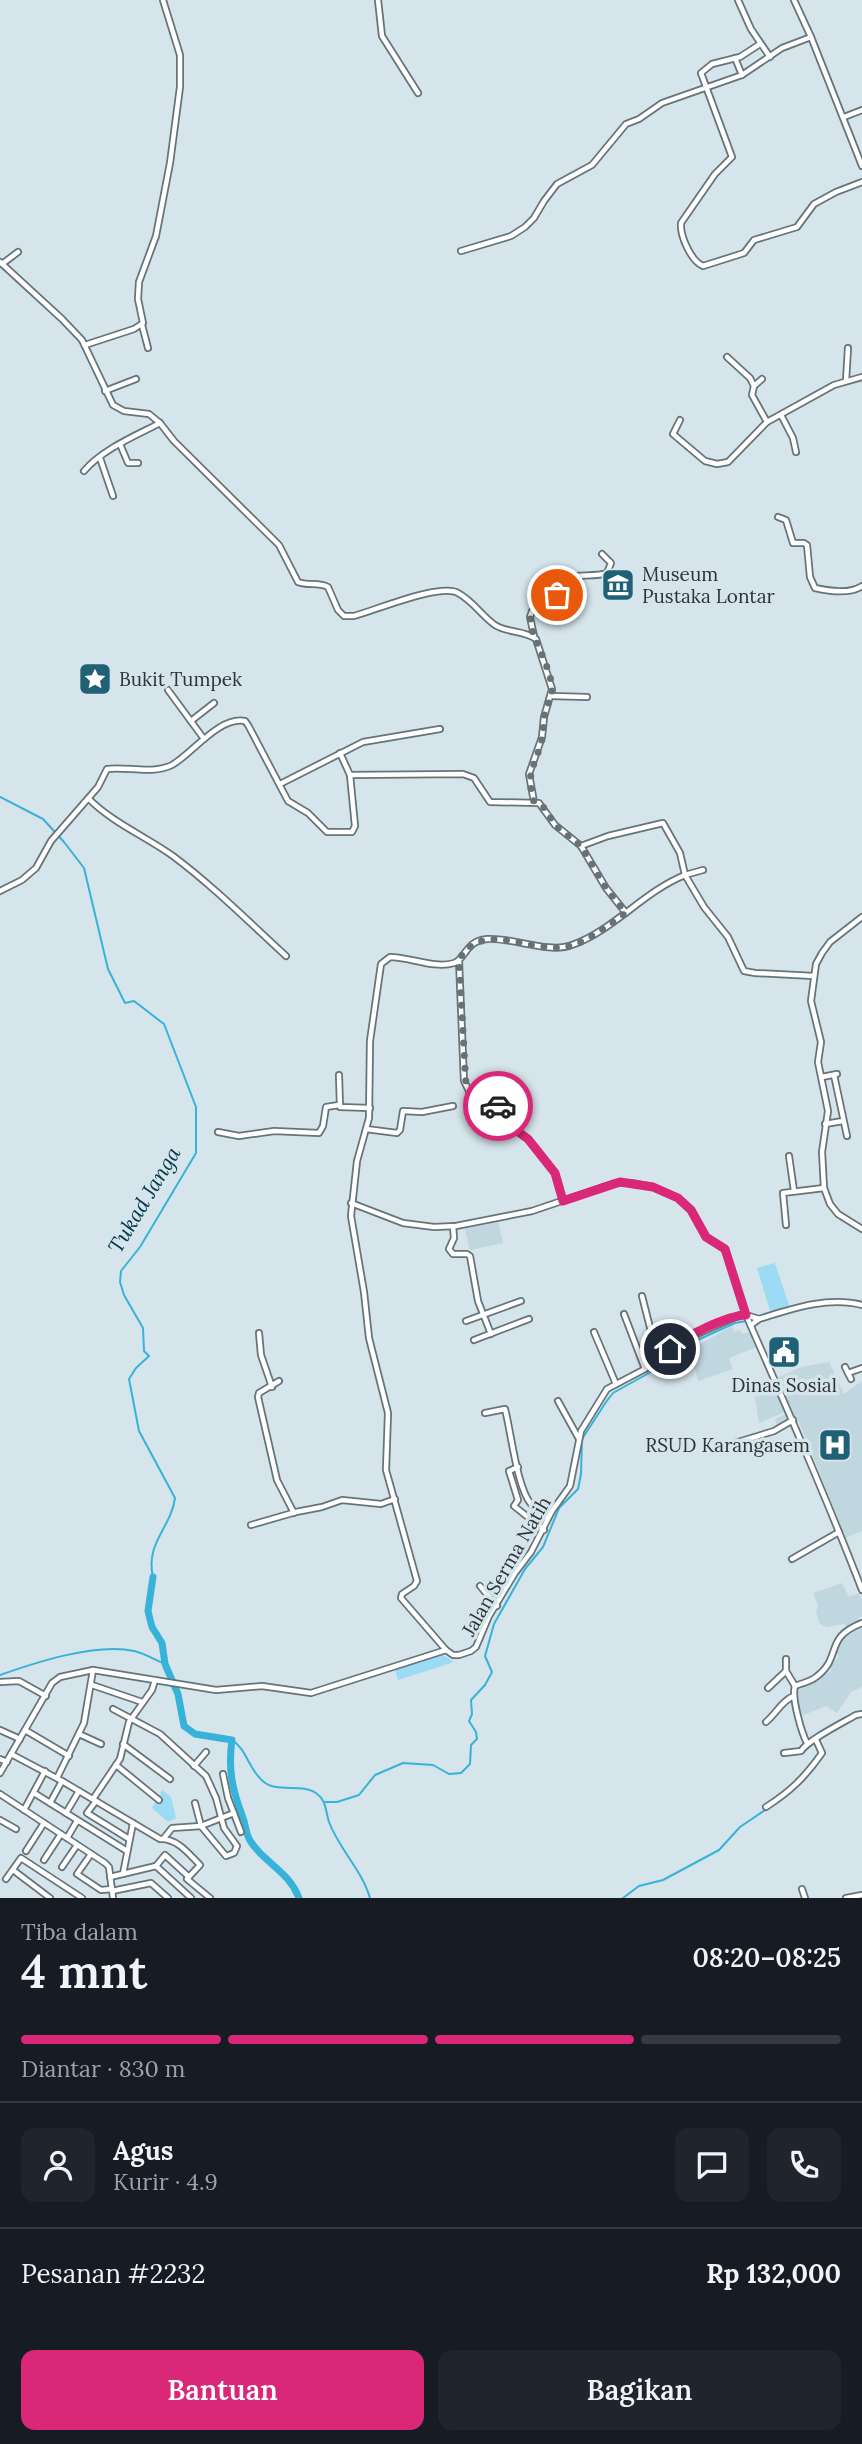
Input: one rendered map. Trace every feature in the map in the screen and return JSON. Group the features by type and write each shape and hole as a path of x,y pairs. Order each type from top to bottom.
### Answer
{"street":[{"path":"148,348 138,299 139,282 156,236 170,163 180,87 180,55 163,0"},
{"path":"378,0 382,36 418,93"},
{"path":"738,0 760,44 770,57"},
{"path":"794,0 862,166"},
{"path":"461,251 511,236 525,227 554,188 566,178 583,172 599,159 622,128 662,103 742,75 782,48 811,37"},
{"path":"760,44 736,58 716,63 702,72 732,157 715,173 681,223 683,238 700,266 741,254 754,240 797,227 821,199 862,182"},
{"path":"736,58 742,75"},
{"path":"844,117 862,110"},
{"path":"18,252 1,264 62,319 85,345 105,391 116,408 145,412 160,423 174,441 279,545 295,580 301,584 317,583 328,587 338,610 344,615 354,616 445,590 465,597 498,627 534,637"},
{"path":"85,345 142,325"},
{"path":"846,381 848,348"},
{"path":"727,357 750,378 754,386"},
{"path":"680,421 673,434 705,461 717,464 727,462 767,422 834,385 862,377"},
{"path":"105,391 136,379"},
{"path":"762,379 754,386 751,395 767,422"},
{"path":"781,415 793,438 796,452"},
{"path":"84,471 120,444 160,423"},
{"path":"120,444 128,463 138,463"},
{"path":"100,458 113,496"},
{"path":"778,517 786,520 793,543 804,542 807,545 808,570 813,587 828,592 862,586"},
{"path":"534,802 529,774 540,744 552,689 530,617 532,611 553,604 565,578 600,576 607,573 611,563 602,554"},
{"path":"169,690 204,739"},
{"path":"551,696 587,697"},
{"path":"191,721 214,703"},
{"path":"0,891 22,880 36,868 51,841 89,799 105,771 110,768 138,771 172,765 204,739 239,720 245,721 288,801 307,813 324,830 348,834 354,831 355,826 351,775 340,753"},
{"path":"280,784 340,753 373,740 440,729"},
{"path":"351,775 463,774 474,778 490,802 534,802 542,805 555,825 581,846 606,888 626,913"},
{"path":"89,799 100,810 187,867 286,956"},
{"path":"581,846 608,836 663,823 682,857 685,875 704,907 728,937 744,971 814,976"},
{"path":"446,1650 402,1600 402,1594 417,1581 386,1470 388,1413 369,1338 351,1216 358,1160 370,1108 370,1041 381,964 390,957 453,963 459,960 471,945 488,939 571,946 626,913 655,889 703,870"},
{"path":"862,917 825,947 814,976 811,1001 821,1042 818,1062 828,1111 822,1152 824,1188 830,1204 838,1214 862,1229"},
{"path":"459,960 464,1081 467,1090 470,1093 492,1092 509,1125 528,1139 555,1173 563,1201"},
{"path":"339,1075 339,1105"},
{"path":"822,1077 836,1075 846,1136"},
{"path":"218,1132 239,1136 274,1130 318,1133 323,1126 326,1107 339,1105 341,1108 370,1108"},
{"path":"366,1129 397,1133 400,1130 403,1111 431,1111 453,1107"},
{"path":"825,1124 843,1121"},
{"path":"789,1156 794,1191"},
{"path":"351,1203 403,1223 453,1227 532,1211 620,1182 653,1187 678,1198 691,1210 706,1237 725,1249 746,1315 793,1420 862,1590"},
{"path":"786,1225 783,1194 824,1188"},
{"path":"453,1227 454,1238 449,1250 453,1254 470,1256 475,1292 491,1334"},
{"path":"642,1296 658,1359"},
{"path":"466,1321 522,1301"},
{"path":"751,1325 759,1319 821,1303 862,1304"},
{"path":"624,1314 645,1369"},
{"path":"746,1315 759,1319"},
{"name":"Jalan Serma Natih","path":"93,1670 225,1690 262,1686 311,1693 446,1650 453,1655 459,1655 474,1649 515,1573 531,1552 548,1518 573,1480 584,1424 607,1389 645,1369 686,1338 746,1315"},
{"path":"474,1340 529,1320"},
{"path":"594,1332 615,1384"},
{"path":"259,1333 261,1355 272,1387"},
{"path":"845,1367 851,1379"},
{"path":"848,1373 862,1368"},
{"path":"279,1381 258,1396 278,1480 294,1513"},
{"path":"558,1401 579,1439"},
{"path":"485,1413 505,1409 529,1502 548,1518"},
{"path":"725,1446 774,1431 793,1420"},
{"path":"518,1467 509,1471 518,1500 514,1506 544,1530"},
{"path":"251,1525 347,1499 381,1504 395,1499"},
{"path":"792,1559 838,1532"},
{"path":"480,1586 497,1605"},
{"path":"795,1686 816,1678 832,1657 840,1635 846,1629 862,1623"},
{"path":"786,1659 786,1671 795,1686 797,1715 807,1742"},
{"path":"0,1773 52,1683 93,1670 84,1723 50,1803"},
{"path":"768,1688 786,1671"},
{"path":"0,1682 19,1681 46,1696"},
{"path":"130,1839 88,1814 120,1759 130,1718 158,1681"},
{"path":"92,1685 142,1702"},
{"path":"766,1722 787,1698 794,1696"},
{"path":"113,1709 160,1734 208,1780 226,1833 237,1846 230,1856 226,1856 201,1826 195,1803"},
{"path":"784,1754 801,1751 807,1742 816,1740 862,1714"},
{"path":"0,1730 20,1740"},
{"path":"25,1730 69,1756"},
{"path":"79,1734 102,1744"},
{"path":"766,1807 793,1789 812,1769 822,1753 816,1740"},
{"path":"123,1744 170,1779"},
{"path":"194,1766 206,1752"},
{"path":"11,1754 46,1771 160,1839 177,1843 200,1865 189,1877"},
{"path":"0,1759 7,1762"},
{"path":"116,1765 159,1800"},
{"path":"23,1810 46,1771"},
{"path":"223,1774 228,1798 241,1832"},
{"path":"66,1813 79,1791"},
{"path":"34,1793 127,1851"},
{"path":"0,1794 107,1865 113,1898"},
{"path":"164,1838 172,1828 201,1826 234,1813"},
{"path":"0,1820 16,1829"},
{"path":"67,1838 78,1821"},
{"path":"123,1874 133,1823"},
{"path":"26,1851 44,1824"},
{"path":"44,1860 61,1834"},
{"path":"62,1867 77,1845"},
{"path":"91,1854 77,1874 101,1890 151,1883 168,1898"},
{"path":"110,1877 156,1866 164,1855 210,1898"},
{"path":"6,1879 21,1858 78,1897"},
{"path":"156,1866 191,1898"},
{"path":"13,1870 50,1898"},
{"path":"802,1889 805,1898"},
{"path":"846,1898 862,1895"}],"shaded area":[{"path":"498,1222 503,1243 470,1250 465,1229"},
{"path":"775,1263 790,1308 771,1314 757,1268"},
{"path":"732,1326 734,1332 751,1332 757,1347 729,1358 733,1369 698,1381 690,1350"},
{"name":"RSUD Karangasem","path":"829,1362 844,1394 862,1381 862,1531 846,1538 799,1422 779,1430 775,1419 793,1411 777,1378 801,1367"},
{"path":"772,1381 785,1412 759,1423 755,1397 760,1394 760,1387"},
{"path":"842,1583 849,1597 859,1593 862,1600 862,1616 858,1618 860,1624 849,1628 844,1624 824,1626 820,1624 816,1613 818,1605 813,1593"},
{"path":"862,1627 862,1687 851,1692 837,1713 826,1706 801,1716 796,1694 799,1688 831,1671 830,1667 839,1656 835,1651 838,1642 845,1633"},
{"path":"441,1654 453,1661 398,1680 395,1669"},
{"path":"162,1790 171,1797 176,1818 168,1822 152,1808"}],"waterway":[{"name":"Tukad Janga","path":"0,797 43,819 84,868 108,969 125,1003 134,1001 164,1024 196,1107 196,1153 140,1247 121,1271 120,1282 124,1295 143,1328 144,1351 149,1356 129,1379 139,1431 175,1498 173,1509 152,1555 153,1577"},
{"path":"325,1802 337,1802 359,1795 375,1775 403,1763 433,1765 449,1774 461,1773 470,1764 471,1745 477,1739 469,1721 472,1714 471,1700 485,1685 492,1672 485,1656 494,1624 525,1569 543,1547 559,1508 578,1489 582,1439 613,1393 649,1373 682,1347 735,1323 746,1321"},
{"name":"Tukad Janga","path":"153,1577 148,1611 152,1627 162,1643 165,1664 178,1694 184,1726 195,1734 232,1740 232,1778 249,1838 260,1853 287,1878 299,1898"},
{"path":"0,1675 48,1660 102,1650 134,1651 165,1664"},
{"path":"232,1740 264,1782 276,1787 310,1790 320,1796 333,1832 362,1878 370,1898"},
{"path":"623,1898 639,1886 663,1880 719,1850 740,1827 790,1793 815,1767"}],"way so far":[{"path":"498,1106 492,1092 470,1093 464,1081 459,960 464,952 475,943 488,939 571,946 626,913 606,888 581,846 555,825 542,805 534,802 530,786 529,774 542,737 552,689 534,637 530,614 534,610 551,606 557,595"}],"place":[{"name":"Museum Pustaka Lontar","path":"618,585"},
{"name":"Bukit Tumpek","path":"95,679"},
{"name":"Dinas Sosial","path":"784,1352"},
{"name":"RSUD Karangasem","path":"835,1445"}],"route":[{"path":"498,1106 509,1125 528,1139 555,1173 563,1201 620,1182 653,1187 684,1203 706,1237 725,1249 746,1315 695,1334 670,1349"}]}
